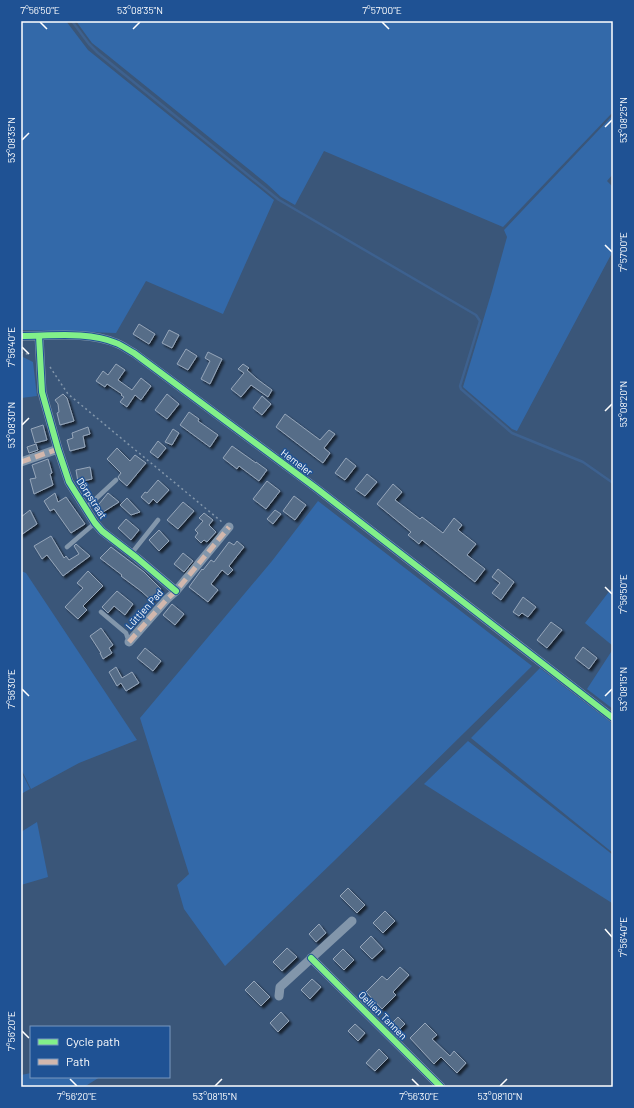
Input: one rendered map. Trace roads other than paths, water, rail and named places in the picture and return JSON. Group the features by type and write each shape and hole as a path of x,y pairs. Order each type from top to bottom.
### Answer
{"street":[{"name":"Hemeler","path":"21,336 79,335 100,338 115,342 134,353 414,563 613,718"},
{"name":"Dörpstraat","path":"39,336 42,392 69,482 102,530 176,591"},
{"path":"21,462 58,449"},
{"path":"176,591 229,527"},
{"name":"Lüttjen Pad","path":"130,642 167,599 176,591"},
{"path":"279,996 280,987 352,921"},
{"name":"Oellien Tannen","path":"311,958 441,1087"}],"lane":[{"path":"86,508 116,480"},
{"path":"131,554 158,520"},
{"path":"68,547 96,523"},
{"path":"101,612 126,633 130,642"}],"waterway":[{"path":"72,21 89,44 98,53 279,200 476,315 480,321 460,386 461,389 512,433 583,462 613,483"}]}
